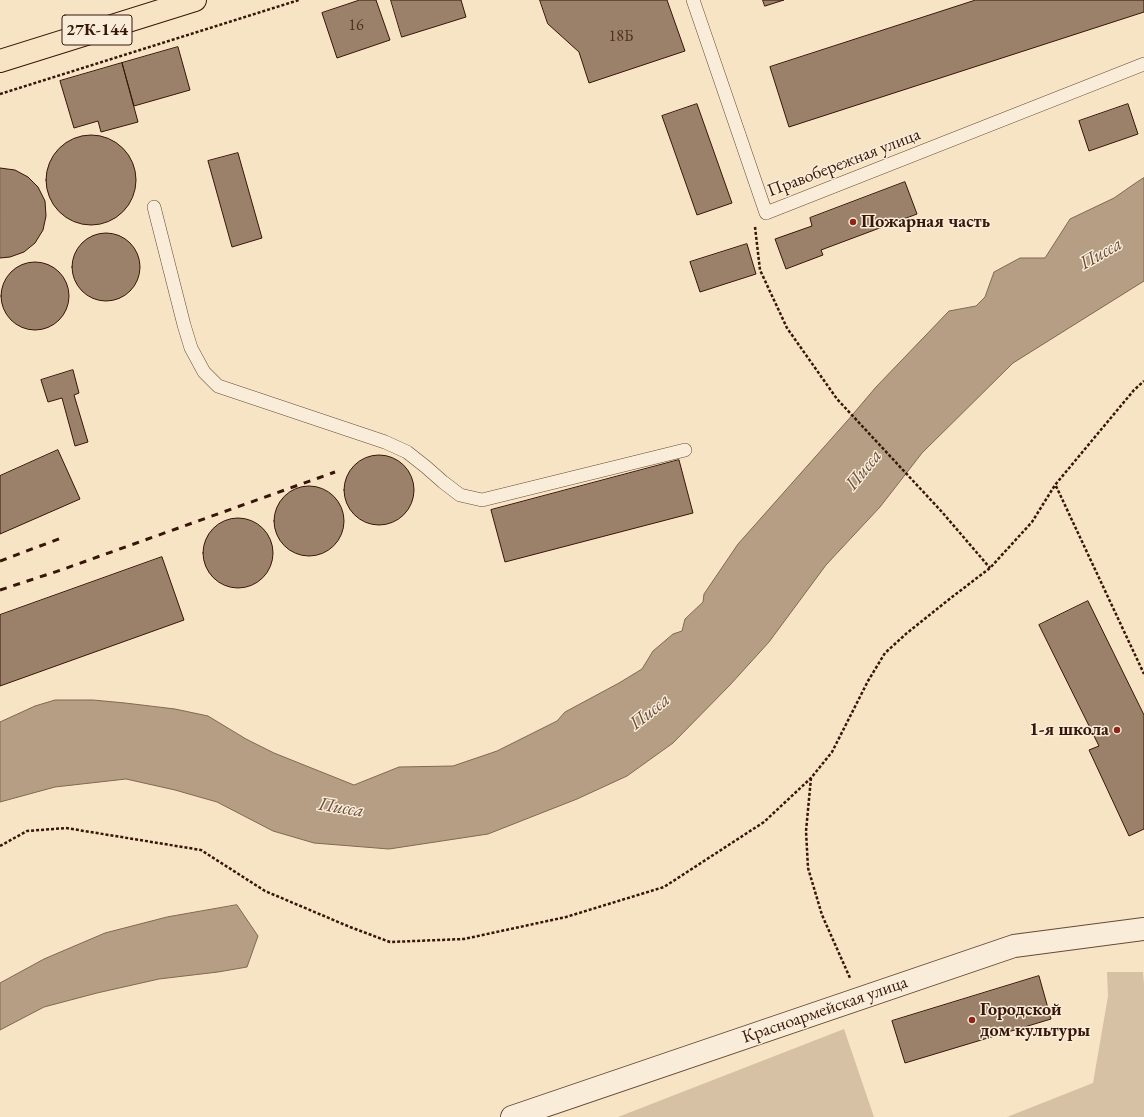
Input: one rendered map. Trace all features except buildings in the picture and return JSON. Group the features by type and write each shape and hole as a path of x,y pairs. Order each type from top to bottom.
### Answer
{"main road":[{"name":"27К-144","path":"0,60 195,0"}],"street":[{"name":"Красноармейская улица","path":"512,1117 1014,946 1144,929"}],"lane":[{"name":"Правобережная улица","path":"693,0 766,212 1144,64"},
{"path":"154,207 184,325 192,348 204,372 218,386 385,442 407,452 460,495 482,500 685,450"}],"path":[{"path":"0,94 299,0"},
{"path":"766,212 754,221 760,270 787,328 837,399 942,512 990,568"},
{"path":"0,846 27,831 66,828 202,850 265,891 350,927 390,942 464,939 566,916 664,886 764,822 811,778 832,752 868,681 885,653 907,633 990,568 1032,522 1056,486 1134,390 1144,381"},
{"path":"1056,486 1144,674"},
{"path":"811,778 806,831 808,868 822,915 859,999"}],"shaded area":[{"path":"1107,972 1143,972 1144,1117 1007,1117 1093,1083 1108,996"},
{"path":"844,1029 874,1117 618,1117"}],"water":[{"name":"Писса","path":"1144,178 1144,281 1013,363 922,453 880,507 826,565 769,642 730,685 673,743 627,776 577,799 488,834 389,849 314,843 273,831 217,802 175,790 126,779 55,787 0,802 0,722 35,706 55,700 93,700 125,703 175,709 208,716 246,739 274,753 354,785 399,767 453,766 497,751 557,721 565,712 642,669 653,651 673,634 682,631 685,619 703,602 704,594 738,544 876,387 949,311 976,306 985,297 994,272 1020,258 1045,258 1070,219 1114,198"},
{"path":"237,905 258,936 247,967 159,979 97,993 44,1007 0,1030 0,983 44,959 105,933 167,917"}],"railway":[{"path":"0,590 61,570 335,472"},
{"path":"0,561 64,537"}],"place":[{"name":"Пожарная часть","path":"853,222"},
{"name":"1-я школа","path":"1117,730"},
{"name":"Городской дом культуры","path":"972,1020"}]}
